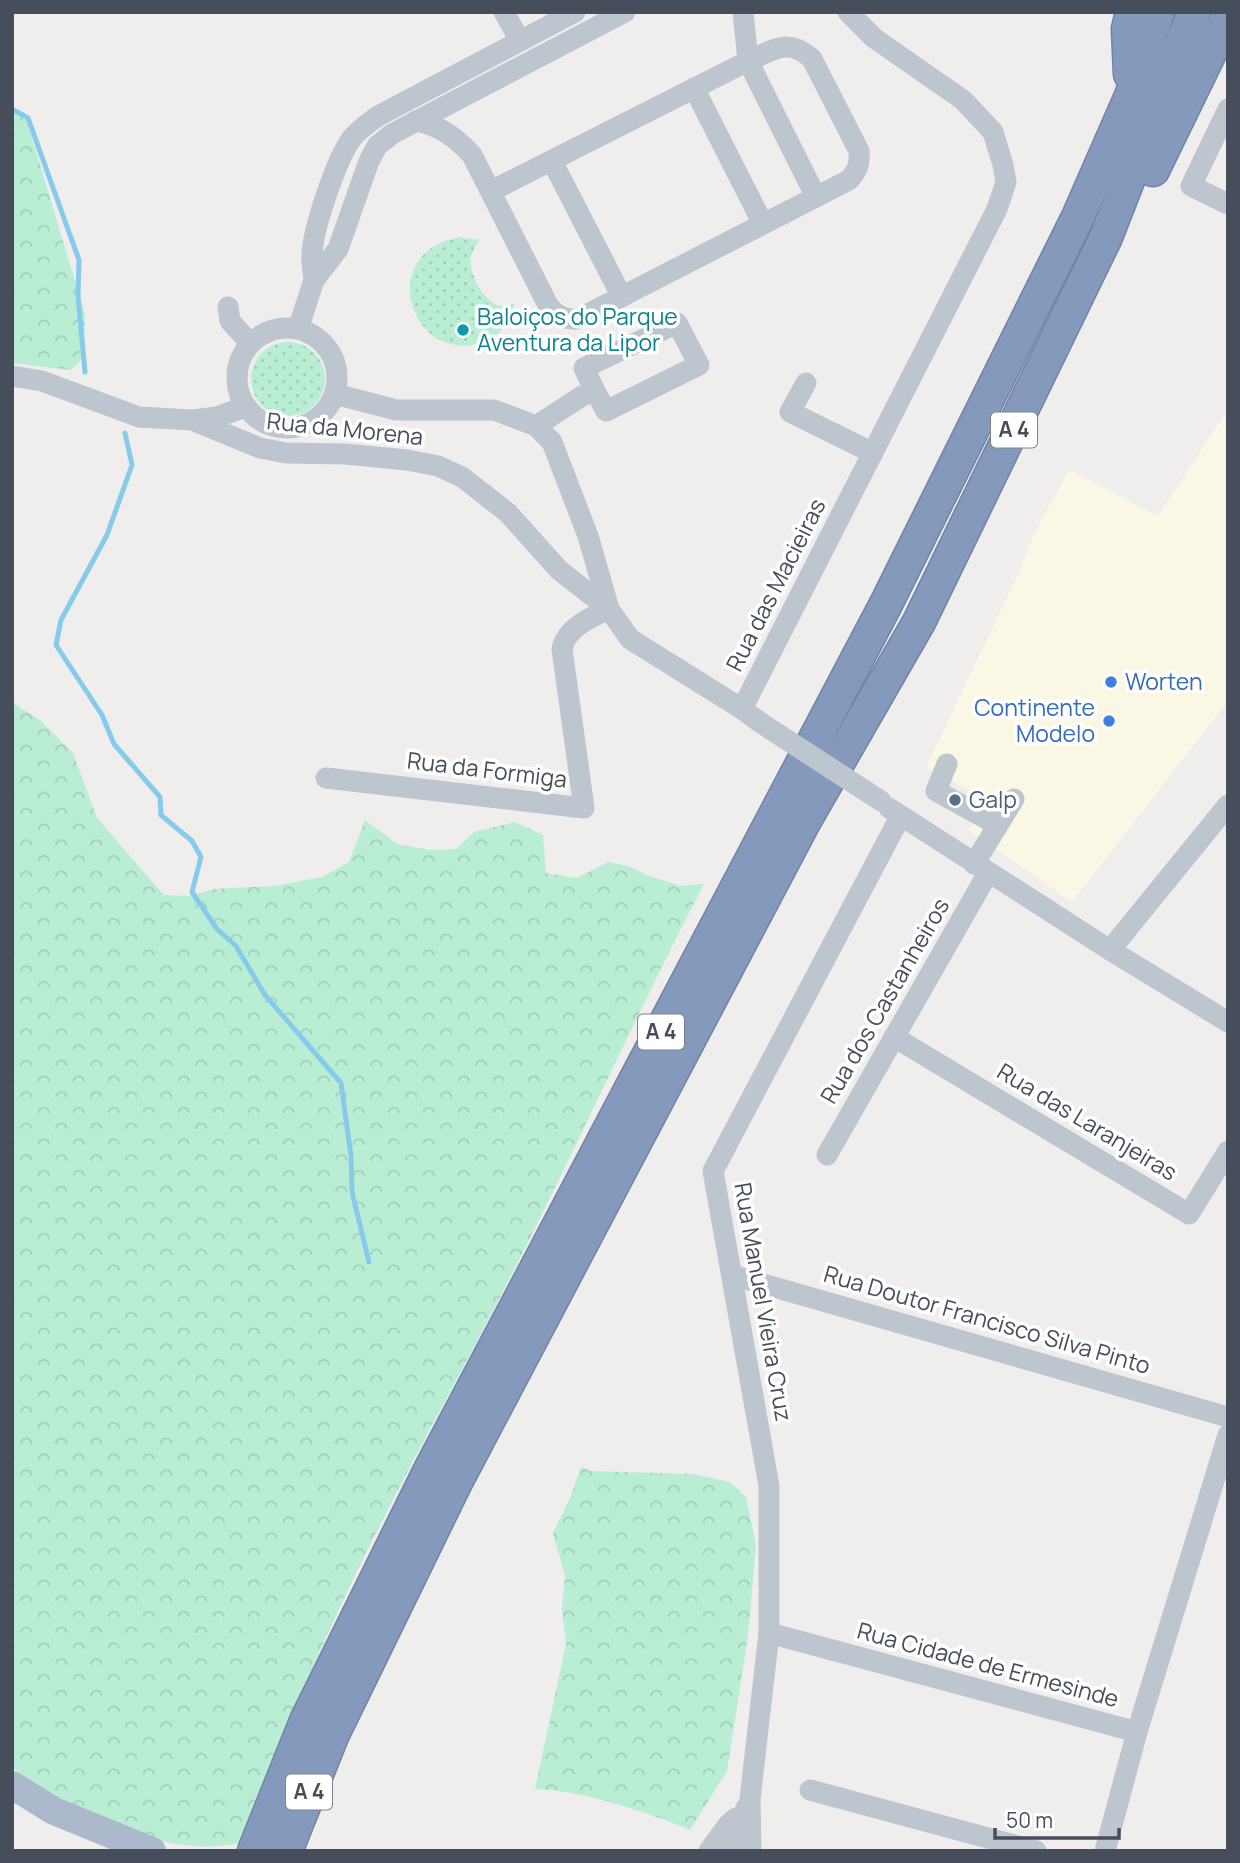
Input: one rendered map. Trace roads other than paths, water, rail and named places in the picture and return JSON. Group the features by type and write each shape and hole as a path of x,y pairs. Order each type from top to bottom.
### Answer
{"highway":[{"path":"1131,96 1128,29 1132,12"},
{"name":"A 4","path":"254,1851 306,1721 430,1470 892,592 1078,217 1131,96 1158,12"},
{"name":"A 4","path":"286,1851 333,1734 456,1482 804,822 919,622 1106,237 1194,12"},
{"path":"1106,237 1154,169 1228,16"}],"main road":[{"path":"12,1785 54,1811 151,1850"}],"street":[{"path":"504,12 520,41"},
{"path":"298,329 314,280 338,249 369,161 377,146 416,121 625,12"},
{"path":"743,12 748,61 816,197"},
{"name":"Rua das Macieiras","path":"848,12 874,38 963,100 980,115 993,132 1006,182 997,209 742,709 881,801 900,817 1228,1022"},
{"path":"314,280 311,254 317,224 352,138 378,116 568,14"},
{"path":"416,121 442,128 458,139 472,155 549,307 558,316 568,320 578,319 849,180 857,171 860,161 859,151 813,60 802,49 792,46 779,47 491,191"},
{"path":"694,89 763,224"},
{"path":"1228,109 1192,186 1228,204"},
{"path":"552,160 622,297"},
{"path":"228,307 230,321 250,343"},
{"path":"677,323 699,365 606,411 595,391 584,368 677,323"},
{"path":"281,328 298,329 313,335 326,346 334,360 338,377 335,394 328,408 317,419 302,427 286,429 263,423 245,407 238,392 236,374 250,343 264,333 281,328"},
{"name":"Rua da Morena","path":"12,376 42,381 139,417 192,420 260,448 286,453 345,454 407,460 438,466 462,477 508,513 559,570 609,609"},
{"path":"806,383 790,411 873,453"},
{"path":"536,426 582,396 595,391"},
{"path":"335,394 396,410 494,410 536,426 552,442 588,536 609,609 630,639 742,709"},
{"path":"192,420 217,417 245,407"},
{"name":"Rua da Formiga","path":"326,778 584,808 562,649 564,639 576,628 609,609"},
{"path":"947,764 936,791 998,825"},
{"name":"Rua dos Castanheiros","path":"827,1155 894,1037 981,868 998,825 1014,799"},
{"path":"1110,950 1228,805"},
{"name":"Rua Manuel Vieira Cruz","path":"731,1851 746,1806 769,1633 769,1486 713,1171 900,817"},
{"name":"Rua das Laranjeiras","path":"894,1037 1189,1214 1228,1151"},
{"name":"Rua Doutor Francisco Silva Pinto","path":"732,1275 1228,1417"},
{"name":"Rua Cidade de Ermesinde","path":"769,1633 1137,1731 1228,1434"},
{"path":"1104,1851 1137,1731"},
{"path":"810,1790 1036,1851"},
{"path":"709,1851 727,1825 746,1806"},
{"name":"Rua Manuel Vieira Cruz","path":"746,1806 751,1851"}],"waterway":[{"path":"12,109 28,118 79,260 78,296 85,372"},
{"path":"125,433 132,465 107,535 61,620 56,645 102,715 114,744 160,797 161,815 192,841 201,857 192,892 217,929 236,946 265,995 341,1083 351,1156 352,1192 369,1262"}],"place":[{"name":"Baloiços do Parque Aventura da Lipor","path":"463,330"},
{"name":"Worten","path":"1111,682"},
{"name":"Continente Modelo","path":"1109,721"},
{"name":"Galp","path":"955,800"}]}
